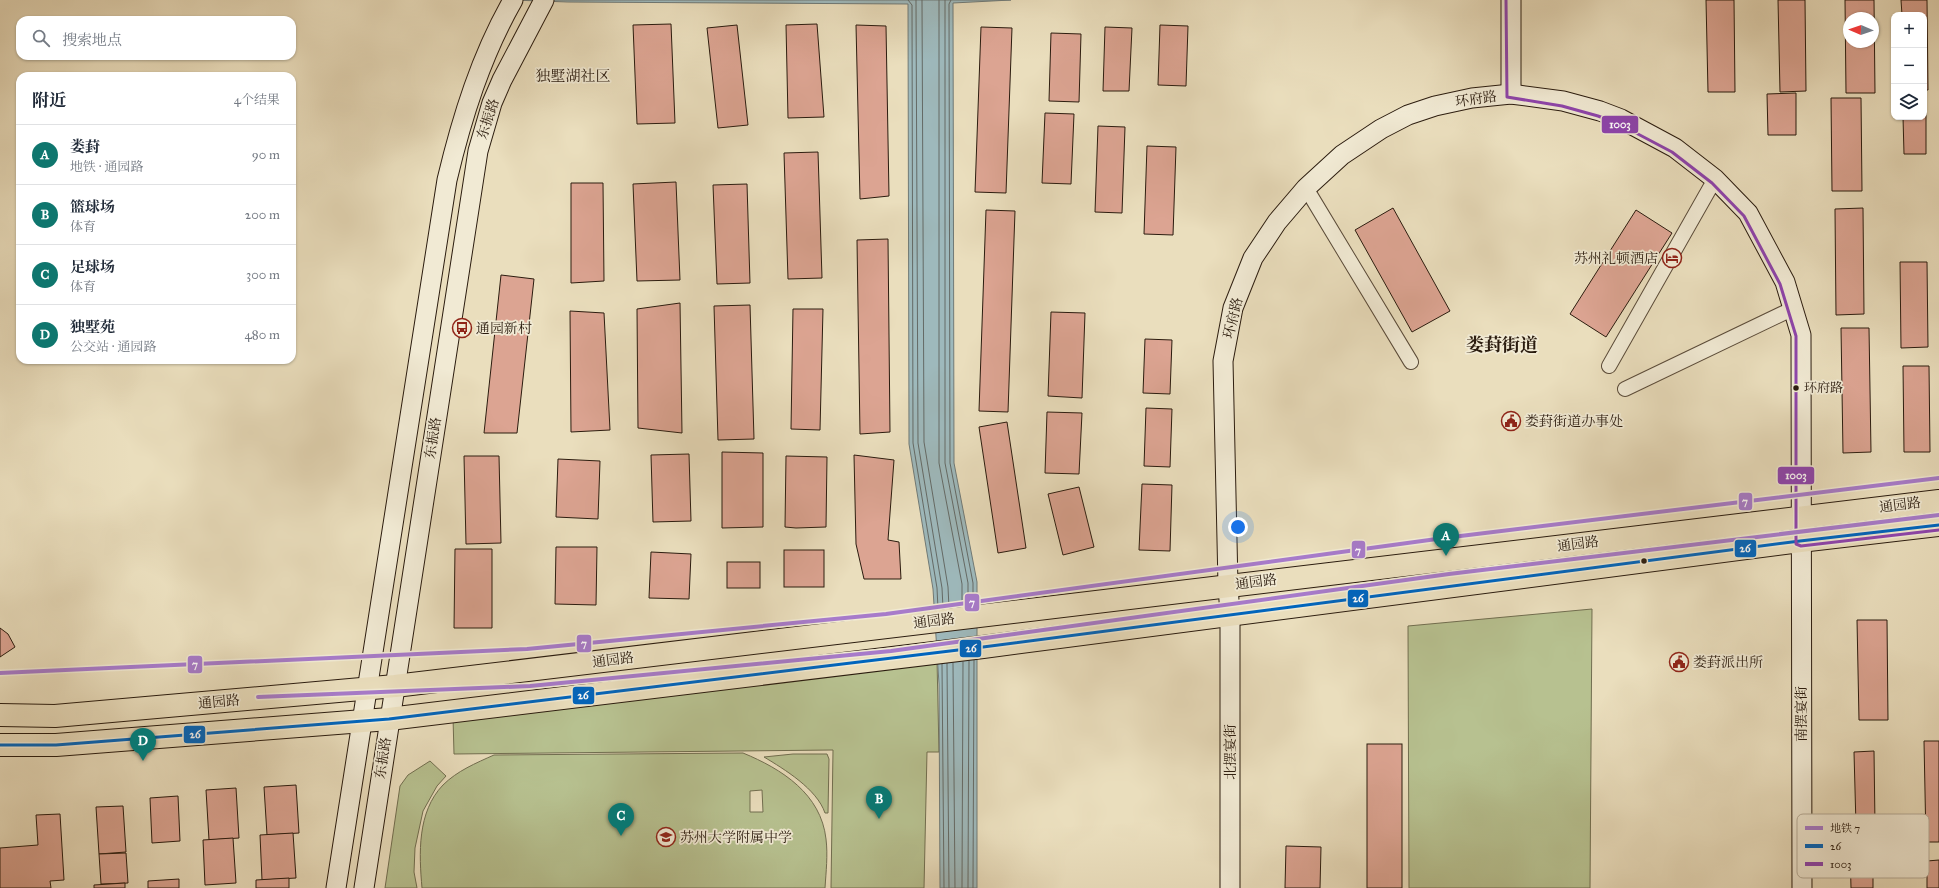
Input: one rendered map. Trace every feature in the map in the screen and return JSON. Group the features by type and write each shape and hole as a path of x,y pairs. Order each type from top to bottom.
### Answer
{"main road":[{"name":"通园路","path":"0,715 55,716 395,686 1939,501"},
{"name":"通园路","path":"0,745 56,745 389,719 983,647 1800,541 1939,525"}],"street":[{"path":"1511,94 1512,0"},
{"name":"东振路","path":"336,888 447,180 455,145 478,76 491,43 512,3"},
{"name":"东振路","path":"364,888 478,151 492,102 543,3"},
{"name":"环府路","path":"1230,616 1223,361 1233,308 1253,258 1277,222 1306,188 1342,155 1381,129 1408,115 1435,106 1472,98 1511,94 1563,101 1600,111 1621,119 1675,148 1715,179 1748,213 1785,282 1801,335 1800,541"},
{"path":"1609,366 1715,179"},
{"path":"1306,188 1411,362"},
{"path":"1625,390 1794,308"},
{"name":"南摆宴街","path":"1800,541 1802,814"},
{"name":"北摆宴街","path":"1230,616 1230,888"},
{"name":"南摆宴街","path":"1802,878 1802,888"}],"green space":[{"path":"1592,609 1590,888 1409,888 1408,626"},
{"path":"937,660 939,752 927,752 924,888 831,888 833,750 454,754 453,717"},
{"name":"苏州大学附属中学","path":"743,753 758,759 785,775 797,785 808,796 816,809 823,823 826,839 827,857 825,888 422,888 420,848 424,820 428,808 435,796 448,780 467,768 494,755","holes":["762,790 763,812 750,812 750,791"]},
{"path":"793,754 827,754 829,759 828,813 825,813 815,796 799,780 764,757"},
{"path":"430,761 446,776 437,786 423,811 415,848 414,872 417,888 385,888 400,786 408,775"}],"water":[{"path":"512,0 1011,0 953,3 954,463 977,582 977,888 940,888 939,684 933,589 909,444 908,4 568,2"}],"building":[{"path":"1706,0 1734,0 1735,92 1708,92"},
{"path":"1778,0 1805,0 1806,91 1780,92"},
{"path":"1845,0 1874,0 1874,12 1845,12"},
{"path":"1901,0 1927,0 1928,90 1927,12 1902,12"},
{"path":"671,24 675,123 637,124 633,25"},
{"path":"817,24 824,117 788,118 786,25"},
{"path":"737,25 748,125 718,128 707,28"},
{"path":"856,25 886,26 889,196 860,199"},
{"path":"1160,25 1188,26 1186,86 1158,85"},
{"path":"981,27 1012,28 1006,193 975,192"},
{"path":"1105,27 1132,28 1129,91 1103,91"},
{"path":"1051,33 1081,34 1079,102 1049,101"},
{"path":"1846,48 1875,48 1875,93 1846,93"},
{"path":"1796,93 1796,135 1768,135 1767,94"},
{"path":"1831,98 1861,98 1862,191 1832,191"},
{"path":"1045,113 1074,114 1071,184 1042,183"},
{"path":"1903,120 1926,120 1926,154 1904,154"},
{"path":"1098,126 1125,127 1122,213 1095,212"},
{"path":"1147,146 1176,147 1173,235 1144,234"},
{"path":"818,152 822,278 788,279 784,153"},
{"path":"676,182 680,280 637,281 633,184"},
{"path":"571,183 603,183 604,281 571,283"},
{"path":"747,184 750,283 717,284 713,185"},
{"path":"1393,208 1450,311 1412,332 1355,230"},
{"path":"1863,208 1864,314 1836,315 1835,209"},
{"path":"986,210 1015,211 1008,412 979,411"},
{"path":"1636,210 1672,233 1606,337 1570,314"},
{"path":"888,239 890,432 860,434 857,240"},
{"path":"1900,262 1927,262 1928,347 1901,348"},
{"path":"501,275 534,279 517,433 484,433"},
{"path":"680,303 682,433 638,428 637,309"},
{"path":"750,305 754,439 718,440 714,306"},
{"path":"793,309 823,309 820,430 791,429"},
{"path":"570,311 604,313 610,430 571,432"},
{"path":"1051,312 1085,313 1082,398 1048,396"},
{"path":"1841,328 1869,328 1871,452 1843,453"},
{"path":"1145,339 1172,340 1170,394 1143,393"},
{"path":"1903,366 1929,366 1930,452 1904,452"},
{"path":"1146,408 1172,409 1170,467 1144,466"},
{"path":"1047,412 1082,413 1079,474 1045,473"},
{"path":"1007,422 1026,548 998,553 979,427"},
{"path":"722,452 763,453 763,527 722,528"},
{"path":"689,454 691,521 653,522 651,455"},
{"path":"854,455 894,460 888,540 899,542 901,579 864,579 856,544"},
{"path":"464,456 499,456 501,543 466,544"},
{"path":"786,456 827,457 826,527 785,527"},
{"path":"558,459 600,461 598,519 556,517"},
{"path":"1142,484 1172,485 1170,551 1139,550"},
{"path":"1079,487 1094,547 1063,555 1048,494"},
{"path":"556,547 597,547 596,605 555,604"},
{"path":"455,549 492,549 492,628 454,628"},
{"path":"784,550 824,550 824,587 784,587"},
{"path":"651,552 691,554 689,599 649,598"},
{"path":"727,562 760,562 760,588 727,588"},
{"path":"1857,620 1887,620 1888,720 1859,720"},
{"path":"0,628 8,634 15,647 0,657"},
{"path":"1924,741 1939,741 1939,842 1929,842 1929,814 1925,814"},
{"path":"1367,744 1402,744 1402,888 1367,888"},
{"path":"1874,751 1875,814 1856,814 1854,752"},
{"path":"296,785 299,833 267,835 264,787"},
{"path":"236,788 239,838 209,840 206,790"},
{"path":"178,796 180,841 152,843 150,798"},
{"path":"123,806 126,852 99,854 96,807"},
{"path":"60,814 64,880 50,881 51,888 0,888 0,848 38,845 36,815"},
{"path":"293,833 296,878 262,880 260,835"},
{"path":"233,838 236,883 205,885 203,840"},
{"path":"1286,846 1321,847 1320,888 1285,888"},
{"path":"126,853 128,883 101,884 99,854"},
{"path":"1939,860 1939,888 1927,888 1927,878 1929,878 1929,861"},
{"path":"289,878 289,888 256,888 256,880"},
{"path":"1851,878 1873,878 1873,888 1851,888"},
{"path":"179,879 179,888 148,888 148,881"},
{"path":"125,883 125,888 94,888 94,885"}],"metro line":[{"name":"7","path":"0,673 527,649 886,614 1444,538 1939,478"},
{"name":"7","path":"258,697 530,686 891,651 1449,574 1939,515"}],"transit line":[{"name":"1003","path":"1506,0 1507,97 1562,106 1598,116 1619,124 1672,152 1712,183 1744,216 1780,284 1796,336 1796,544 1801,546 1939,530"},
{"name":"26","path":"0,745 56,745 389,719 983,647 1800,541 1939,525"}],"place":[{"name":"苏州礼顿酒店","path":"1672,258"},
{"name":"通园新村","path":"462,328"},
{"name":"环府路","path":"1796,388"},
{"name":"娄葑街道办事处","path":"1511,421"},
{"name":"娄葑","path":"1446,556"},
{"name":"娄葑派出所","path":"1679,662"},
{"name":"独墅苑","path":"143,761"},
{"name":"篮球场","path":"879,819"},
{"name":"足球场","path":"621,836"},
{"name":"苏州大学附属中学","path":"666,837"}],"district":[{"name":"独墅湖社区","path":"573,76"},
{"name":"娄葑街道","path":"1502,345"}]}
